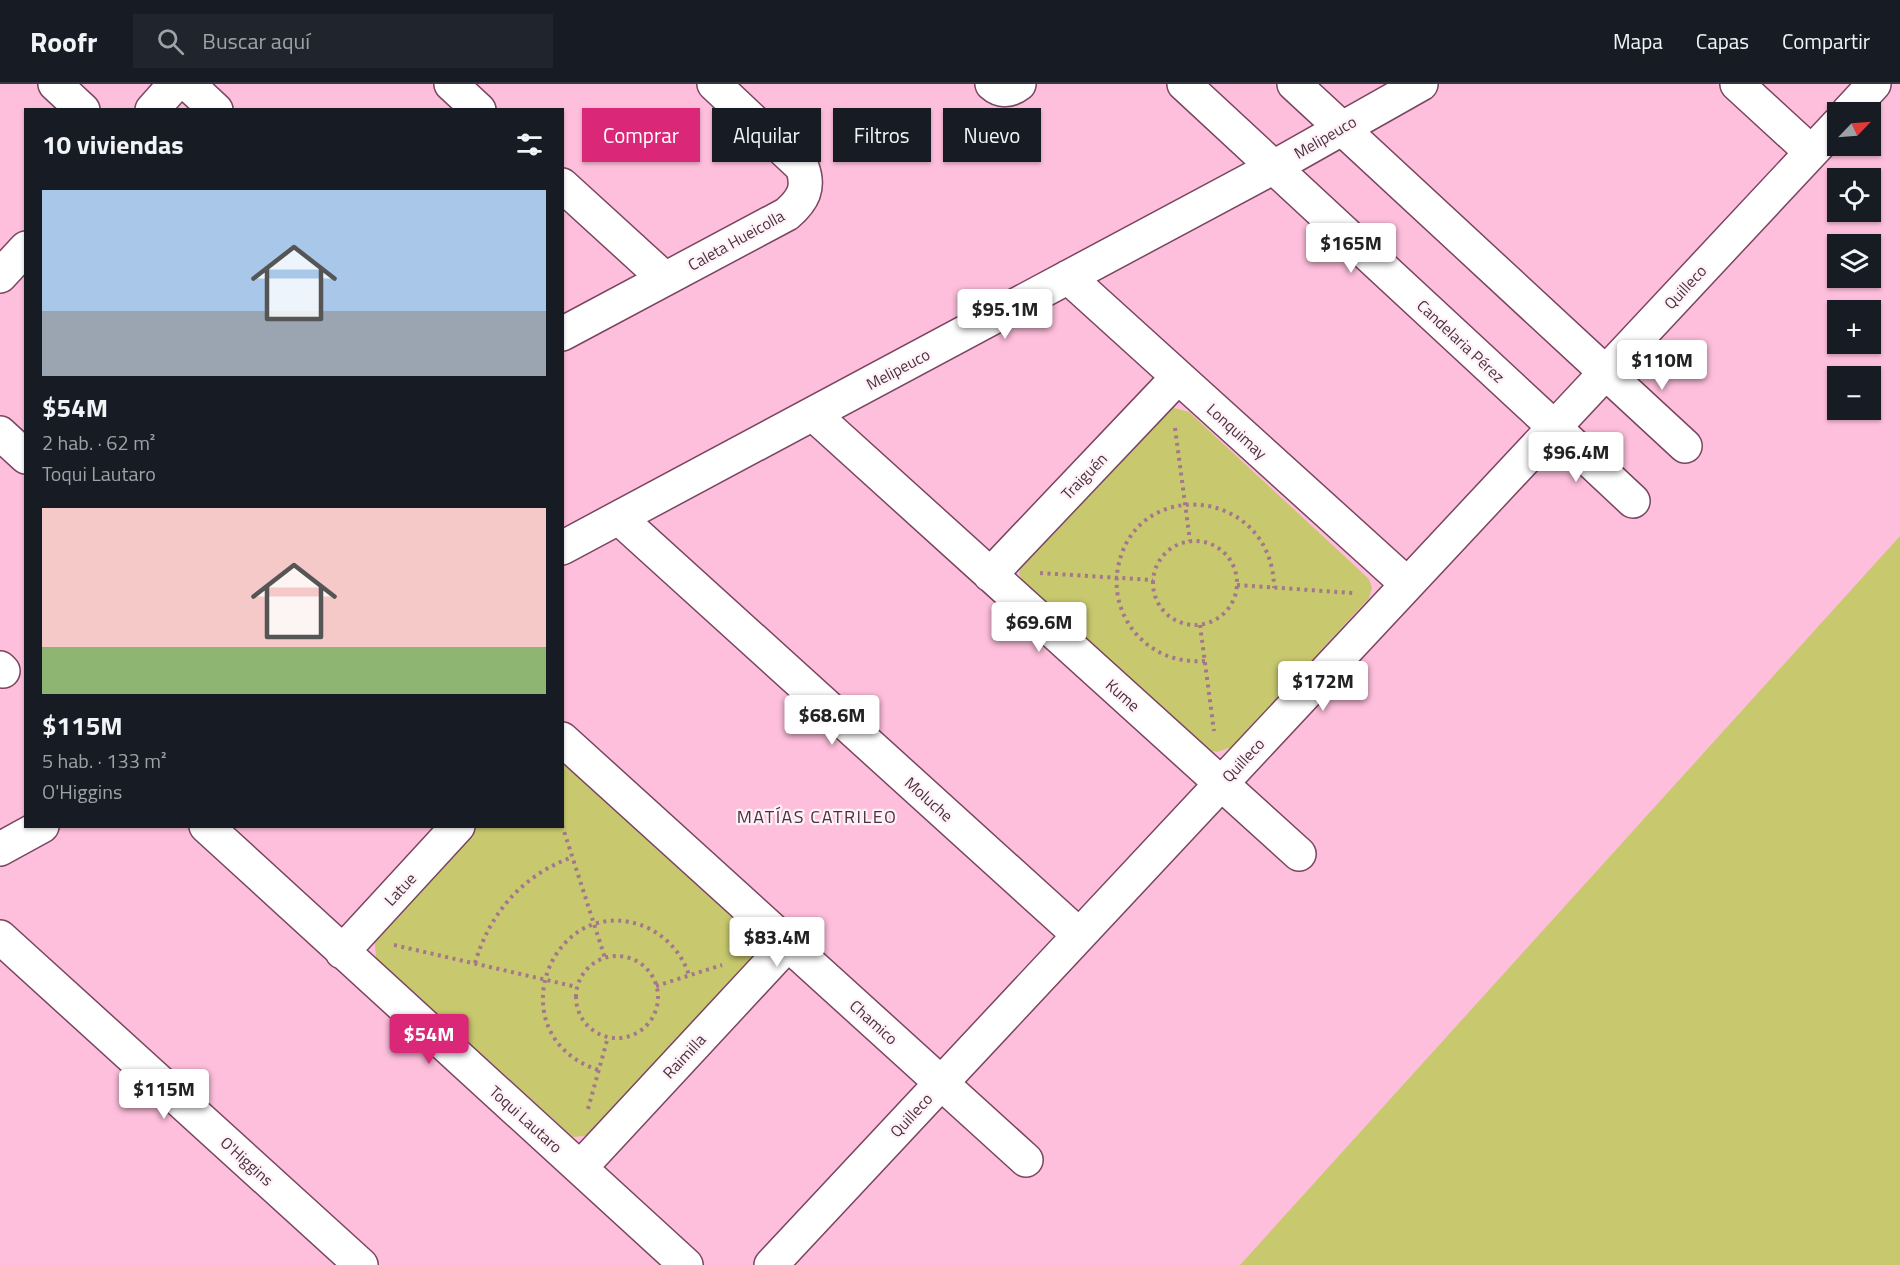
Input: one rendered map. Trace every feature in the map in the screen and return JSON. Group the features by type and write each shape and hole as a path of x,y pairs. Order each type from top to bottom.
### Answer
{"street":[{"path":"55,84 81,108"},
{"path":"154,108 175,84"},
{"path":"188,84 214,108"},
{"path":"451,84 477,108"},
{"name":"Caleta Hueicolla","path":"564,333 787,214 800,203 805,194 805,175 794,158 714,84"},
{"path":"993,84 998,89 1005,90 1020,84"},
{"name":"Candelaria Pérez","path":"1184,84 1633,501"},
{"path":"1294,84 1684,446"},
{"name":"Melipeuco","path":"564,547 1274,167 1341,127 1421,84"},
{"path":"1737,84 1811,152"},
{"path":"1857,102 1874,84"},
{"name":"Quilleco","path":"771,1265 1827,135"},
{"path":"564,187 665,279"},
{"name":"Lonquimay","path":"1068,277 1174,381 1402,590"},
{"name":"Traiguén","path":"992,573 1174,381"},
{"name":"Kume","path":"813,414 992,573 1299,854"},
{"path":"0,433 24,455"},
{"name":"Moluche","path":"619,518 1079,935"},
{"name":"Chamico","path":"564,741 1026,1160"},
{"path":"0,849 38,828"},
{"name":"Toqui Lautaro","path":"208,828 349,944 577,1165 686,1265"},
{"name":"Latue","path":"349,944 456,828"},
{"name":"O'Higgins","path":"0,937 362,1265"},
{"name":"Raimilla","path":"577,1165 788,944"}],"path":[{"path":"1174,381 1190,541"},
{"path":"1205,661 1192,662 1168,657 1146,645 1123,615 1117,591 1117,578 1124,549 1142,524 1162,511 1196,504 1219,508 1240,518 1249,525 1263,543 1268,554 1274,588"},
{"path":"1190,541 1208,543 1224,552 1234,567 1237,585 1234,598 1224,614 1200,625 1187,625 1168,616 1156,600 1153,580 1155,568 1167,552 1190,541"},
{"path":"992,573 1153,580"},
{"path":"1237,585 1274,588 1402,590"},
{"path":"1200,625 1221,783"},
{"path":"563,828 605,958"},
{"path":"475,963 486,932 510,898 542,871 573,857"},
{"path":"598,1070 579,1062 556,1041 543,1011 544,979 551,961 562,946 577,933 594,925 621,922 640,925 656,932 677,951 689,975"},
{"path":"349,944 475,963 577,987"},
{"path":"622,957 639,962 655,980 658,998 654,1016 642,1030 626,1038 608,1037 591,1029 583,1021 577,1004 577,987 587,969 605,958 622,957"},
{"path":"577,1165 598,1070 608,1037"}],"shaded area":[{"path":"1174,408 1189,412 1369,579 1372,588 1369,598 1232,747 1217,752 1201,748 1025,586 1019,574 1021,564 1160,413"},
{"path":"1900,536 1900,1265 1240,1265"},
{"path":"564,763 754,936 753,962 597,1135 573,1137 376,958 374,933 470,828 564,828"}],"district":[{"name":"MATÍAS CATRILEO","path":"817,817"}]}
